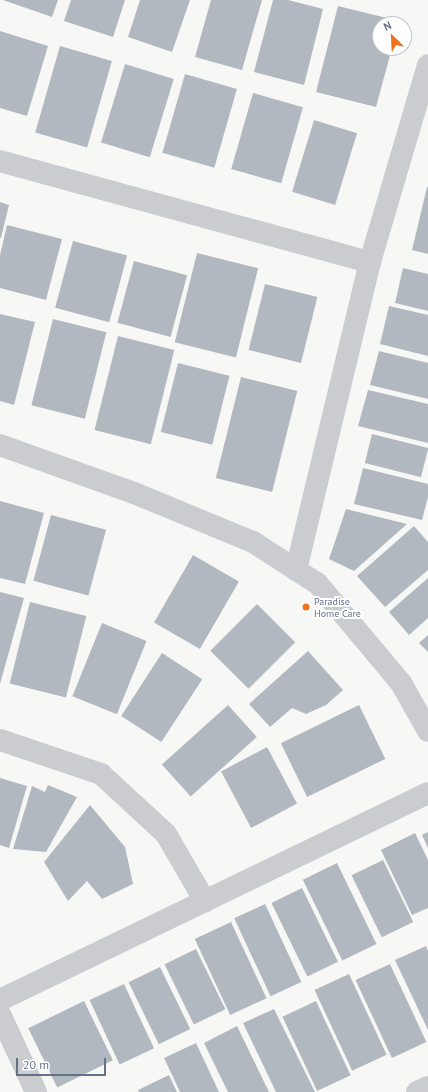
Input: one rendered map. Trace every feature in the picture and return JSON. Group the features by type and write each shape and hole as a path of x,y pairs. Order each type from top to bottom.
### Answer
{"street":[{"path":"296,570 370,262 428,65"},
{"path":"0,161 370,262"},
{"path":"0,445 134,493 253,542 318,584 400,683 428,731"},
{"path":"0,740 101,774 166,834 205,901"},
{"path":"0,1000 428,793"},
{"path":"0,1014 36,1092"},
{"path":"417,1092 428,1086"}],"building":[{"path":"3,0 58,0 52,17"},
{"path":"71,0 125,0 113,37 64,21"},
{"path":"140,0 190,0 172,52 128,37"},
{"path":"211,0 262,0 242,70 195,57"},
{"path":"273,0 288,0 323,9 304,85 254,72"},
{"path":"338,6 379,16 372,16 372,56 390,56 376,107 316,92"},
{"path":"0,31 48,46 27,116 0,108"},
{"path":"60,46 112,61 87,147 35,133"},
{"path":"125,64 174,79 150,157 101,142"},
{"path":"185,74 237,89 214,168 162,153"},
{"path":"253,93 303,107 281,183 231,169"},
{"path":"314,120 357,133 335,205 292,192"},
{"path":"428,187 428,254 412,250"},
{"path":"0,202 9,205 1,238 0,238"},
{"path":"7,225 62,239 46,300 0,288 0,255"},
{"path":"73,241 127,255 109,322 55,308"},
{"path":"197,253 258,268 236,358 175,342"},
{"path":"134,261 187,275 171,337 117,323"},
{"path":"403,268 428,274 428,311 395,303"},
{"path":"265,284 317,297 301,363 249,350"},
{"path":"389,306 428,315 428,356 380,344"},
{"path":"0,314 35,322 14,405 0,401"},
{"path":"53,319 106,332 85,419 31,405"},
{"path":"118,336 174,350 151,444 95,430"},
{"path":"379,351 428,363 428,399 370,385"},
{"path":"178,363 229,376 212,445 161,432"},
{"path":"241,377 297,391 272,492 216,478"},
{"path":"368,390 428,404 428,443 358,426"},
{"path":"372,434 428,448 421,477 365,463"},
{"path":"363,468 428,484 428,497 422,520 354,504"},
{"path":"0,501 44,513 25,584 0,578"},
{"path":"346,509 407,524 354,571 329,559"},
{"path":"51,515 106,530 88,595 33,581"},
{"path":"414,526 428,542 428,570 385,607 357,576"},
{"path":"193,555 239,582 200,649 154,623"},
{"path":"428,578 428,618 409,635 389,612"},
{"path":"0,592 24,598 0,684"},
{"path":"30,602 86,616 66,698 10,684"},
{"path":"257,604 295,642 249,689 210,651"},
{"path":"102,623 147,641 117,714 72,696"},
{"path":"428,635 428,652 419,643"},
{"path":"308,651 343,690 326,705 306,714 292,708 270,727 249,704"},
{"path":"162,653 202,679 161,742 121,716"},
{"path":"228,705 257,737 191,797 162,765"},
{"path":"359,705 385,759 307,797 281,743"},
{"path":"267,747 297,804 251,828 221,771"},
{"path":"0,778 27,786 9,848 0,845"},
{"path":"48,785 77,797 46,852 13,849 32,786 45,792"},
{"path":"90,805 125,847 133,884 102,899 87,881 68,901 44,862"},
{"path":"428,832 428,848 422,835"},
{"path":"415,833 428,860 428,908 412,915 381,850"},
{"path":"383,860 413,922 382,937 352,875"},
{"path":"337,863 376,944 342,961 303,880"},
{"path":"302,888 338,962 307,977 271,903"},
{"path":"265,904 301,982 271,996 234,918"},
{"path":"231,922 266,998 230,1015 195,939"},
{"path":"426,946 428,951 428,1030 395,960"},
{"path":"196,949 225,1009 194,1025 165,964"},
{"path":"390,964 426,1042 392,1058 356,980"},
{"path":"160,967 190,1029 159,1044 129,982"},
{"path":"349,974 387,1055 352,1071 315,990"},
{"path":"124,984 154,1048 120,1064 90,1000"},
{"path":"84,1001 113,1060 57,1087 28,1028"},
{"path":"316,1001 351,1075 317,1091 282,1017"},
{"path":"274,1009 315,1092 276,1092 243,1023"},
{"path":"237,1026 269,1092 228,1092 204,1043"},
{"path":"196,1043 219,1092 180,1092 164,1058"},
{"path":"169,1075 177,1092 139,1092 138,1090"}],"place":[{"name":"Paradise Home Care","path":"306,607"}]}
